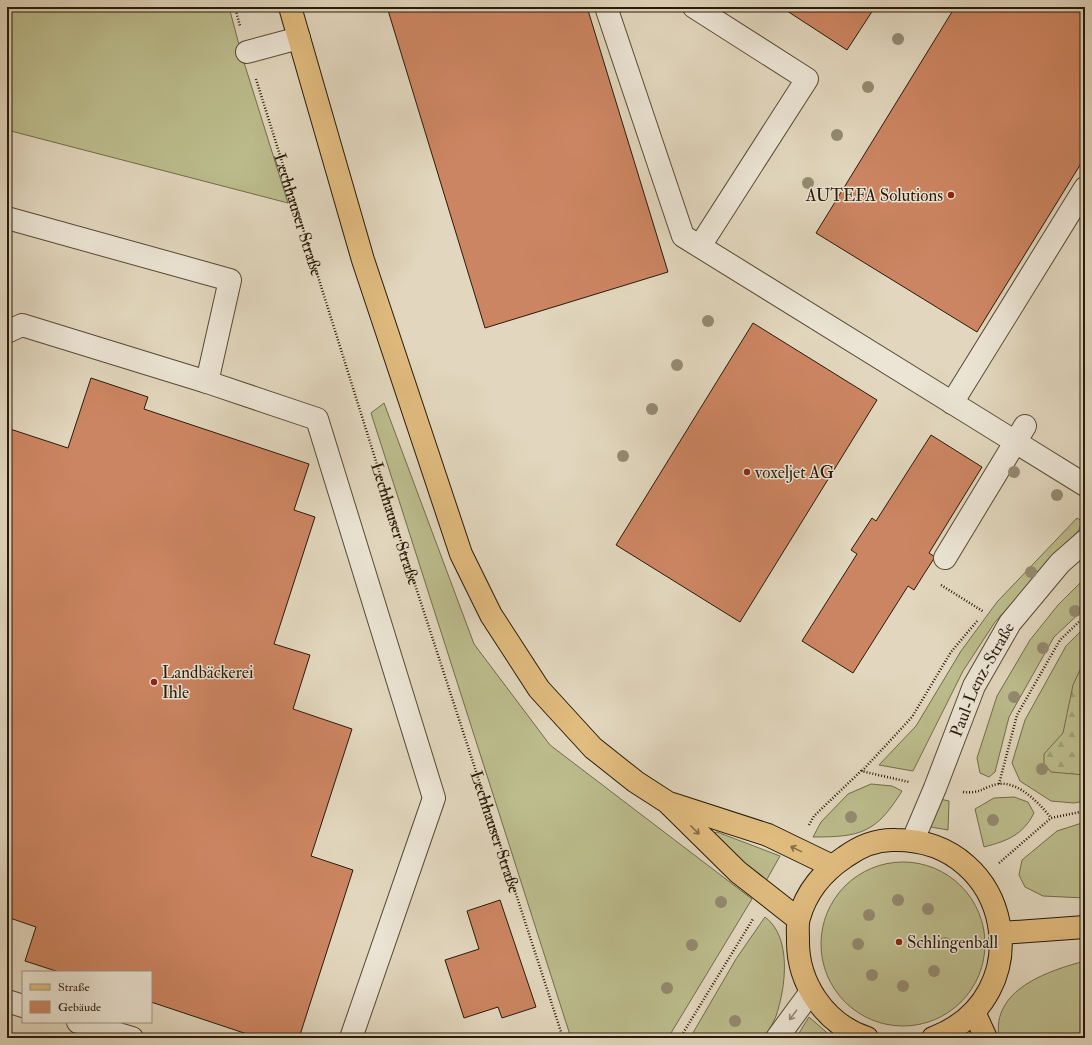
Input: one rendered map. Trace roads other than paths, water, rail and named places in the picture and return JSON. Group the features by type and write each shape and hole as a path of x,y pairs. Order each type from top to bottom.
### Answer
{"main road":[{"path":"290,7 363,260 461,554 491,615 539,689 593,748 636,782 667,802 738,872 798,919"},
{"path":"667,802 768,835 832,866"},
{"path":"861,1037 846,1028 826,1012 810,993 803,979 798,950 798,919 808,894 832,866 857,848 876,842 913,840 936,846 956,857 980,879 991,896 998,914 1001,934 1001,955 996,976 987,996 974,1012 957,1026 932,1038"},
{"path":"1001,934 1085,927"},
{"path":"974,1012 986,1038"}],"street":[{"path":"694,7 807,79 700,246"},
{"path":"611,8 683,236 952,403 1020,434 1083,481"},
{"path":"247,52 299,38"},
{"path":"952,403 1085,188"},
{"path":"7,218 230,280 207,382"},
{"path":"7,332 22,325 207,382 317,419 434,798 351,1038"},
{"path":"945,558 1020,434"},
{"name":"Paul-Lenz-Straße","path":"913,840 935,788 974,686 1010,623 1060,563 1085,541"},
{"path":"777,1038 810,993"},
{"path":"7,1001 22,1006"},
{"path":"81,1023 132,1038"}],"place":[{"name":"AUTEFA Solutions","path":"951,195"},
{"name":"voxeljet AG","path":"747,472"},
{"name":"Landbäckerei Ihle","path":"154,682"},
{"name":"Schlingenball","path":"899,942"}]}
